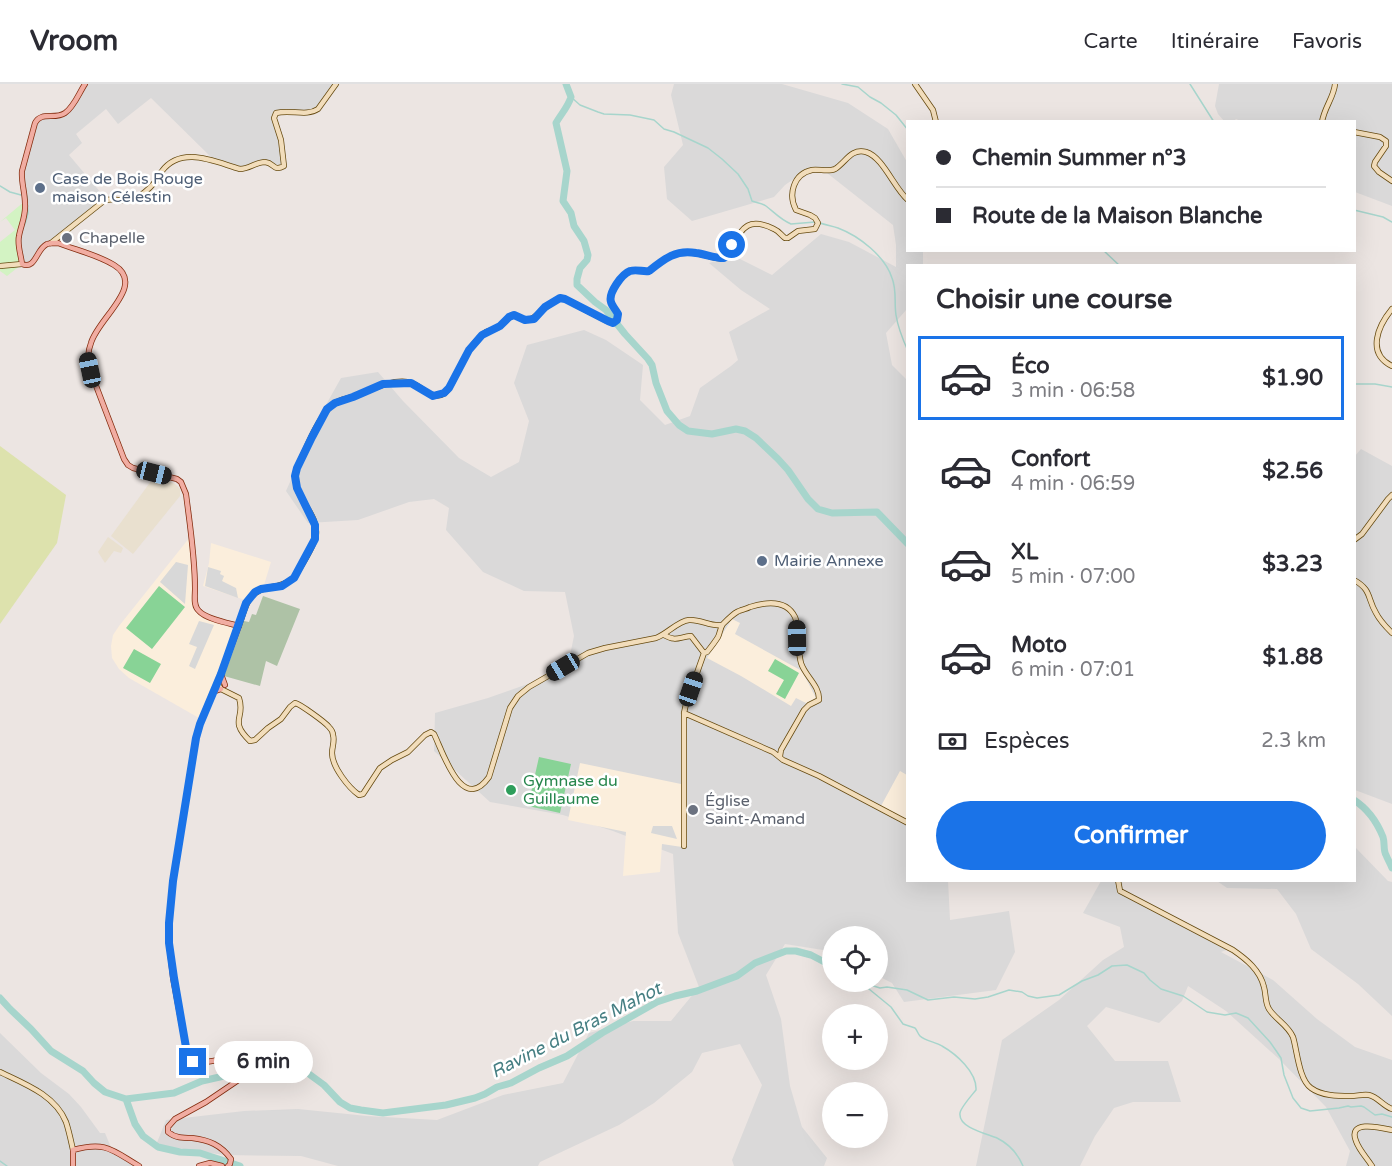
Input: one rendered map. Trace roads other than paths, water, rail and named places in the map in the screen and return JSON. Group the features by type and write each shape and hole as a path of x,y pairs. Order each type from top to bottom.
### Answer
{"main road":[{"path":"85,84 69,110 57,116 37,118 21,176 25,216 19,242 22,264 25,266 32,264 43,248 51,243 58,243 107,261 123,271 127,286 98,327 91,342 87,357 90,370 126,462 133,468 177,479 183,484 195,558 196,609 213,618 239,626 196,738 173,881 169,933 187,1053 193,1062 200,1063 238,1056 255,1057 269,1060 272,1063 270,1070 240,1079 175,1119 168,1127 168,1132 173,1136 209,1141 222,1149 231,1159 228,1166"},
{"path":"213,692 223,687 221,674"},
{"path":"73,1166 73,1150 92,1146 112,1150 140,1166"},
{"path":"199,1166 210,1163 222,1166"}],"street":[{"path":"51,243 105,200 128,200 138,197 155,182 163,169 180,159 200,157 240,169 263,162 278,169 281,168 284,166 284,160 280,132 274,118 276,114 315,111 336,84"},
{"path":"915,84 933,110 936,120"},
{"path":"1322,120 1335,84"},
{"path":"1356,132 1380,137 1386,141 1386,146 1374,166 1392,181"},
{"path":"239,626 246,603 252,595 261,589 282,586 291,581 314,543 316,530 297,488 295,476 321,420 332,404 383,384 394,383 411,383 433,396 440,395 449,388 478,338 500,326 513,315 525,320 534,319 545,307 562,298 613,323 617,320 618,314 611,303 610,295 630,271 649,271 668,256 679,253 696,253 724,258 744,227 750,224 774,229 785,238 798,231 815,229 818,223 815,218 800,213 793,205 791,193 794,186 807,172 835,169 850,154 863,151 874,156 906,198"},
{"path":"0,266 22,264"},
{"path":"1392,309 1381,324 1377,348 1382,359 1392,366"},
{"path":"1356,538 1392,495"},
{"path":"1356,581 1367,589 1381,622 1392,633"},
{"path":"684,846 684,713 686,704 704,653 719,636 722,625 736,612 769,602 790,609 797,621 801,663 820,696 819,700 804,710 781,750 780,756"},
{"path":"217,683 239,698 238,724 240,730 250,741 255,740 281,719 295,703 328,726 333,733 332,760 359,795 363,795 380,768 392,759 408,752 431,732 454,777 465,787 472,789 484,784 489,777 510,708 518,696 529,687 588,653 664,635 686,620 722,625"},
{"path":"664,635 671,639 692,636 704,653"},
{"path":"684,713 773,752 783,760 819,776 906,822"},
{"path":"1119,882 1122,892 1249,960 1264,984 1269,1009 1292,1034 1303,1076 1311,1088 1328,1095 1372,1096 1392,1109"},
{"path":"0,1072 35,1089 54,1103 67,1124 73,1150"},
{"path":"1372,1166 1355,1141 1357,1130 1363,1126 1392,1130"}],"waterway":[{"path":"566,84 571,97 556,123 567,171 563,201 571,213 574,226 584,241 588,255 580,268 577,285 606,310 648,359 667,411 679,425 688,431 712,434 736,429 745,431 778,459 818,509 832,513 877,512 906,542"},
{"path":"842,84 858,87 896,115 906,128"},
{"path":"1190,84 1213,120"},
{"path":"571,97 580,105 604,114 630,115 654,120 664,129 708,148 722,159 738,174 748,189 752,201 764,205 791,224 815,222"},
{"path":"0,186 21,195"},
{"path":"25,224 28,213 27,196"},
{"path":"1356,210 1383,217 1392,222"},
{"path":"820,223 854,236 884,262 894,283 895,310 906,346"},
{"path":"1105,252 1118,264"},
{"path":"1356,384 1392,387"},
{"path":"1356,802 1372,816 1378,826 1383,837 1385,853 1392,868"},
{"name":"Ravine du Bras Mahot","path":"126,1099 174,1093 202,1081 224,1076 237,1067 266,1065 281,1066 309,1074 350,1108 383,1113 446,1105 475,1098 511,1083 567,1056 657,1002 697,991 737,976 755,963 786,951 811,955 822,961"},
{"name":"Ravine du Bras Mahot","path":"888,987 907,990 928,1000 954,997 975,999 1009,990 1037,998 1059,995 1112,966 1127,965 1144,973 1161,989 1183,996 1207,1012 1225,1015 1236,1013 1248,1018 1281,1058 1284,1075 1293,1098 1301,1108 1310,1111 1361,1106 1375,1115 1382,1114 1392,1117"},
{"path":"873,992 891,1007 903,1024 915,1028 922,1038 948,1049 965,1064 973,1077 976,1090 962,1108 961,1118 968,1126 1005,1143 1016,1153 1023,1166"},
{"path":"0,998 51,1051 83,1071 105,1092 126,1099 135,1124 143,1136 158,1147 180,1152 200,1153 240,1166"},
{"path":"0,1161 7,1166"}],"place":[{"name":"Case de Bois Rouge maison Célestin","path":"40,188"},
{"name":"Chapelle","path":"67,238"},
{"name":"Mairie Annexe","path":"762,561"},
{"name":"Gymnase du Guillaume","path":"511,790"},
{"name":"Église Saint-Amand","path":"693,810"}]}
